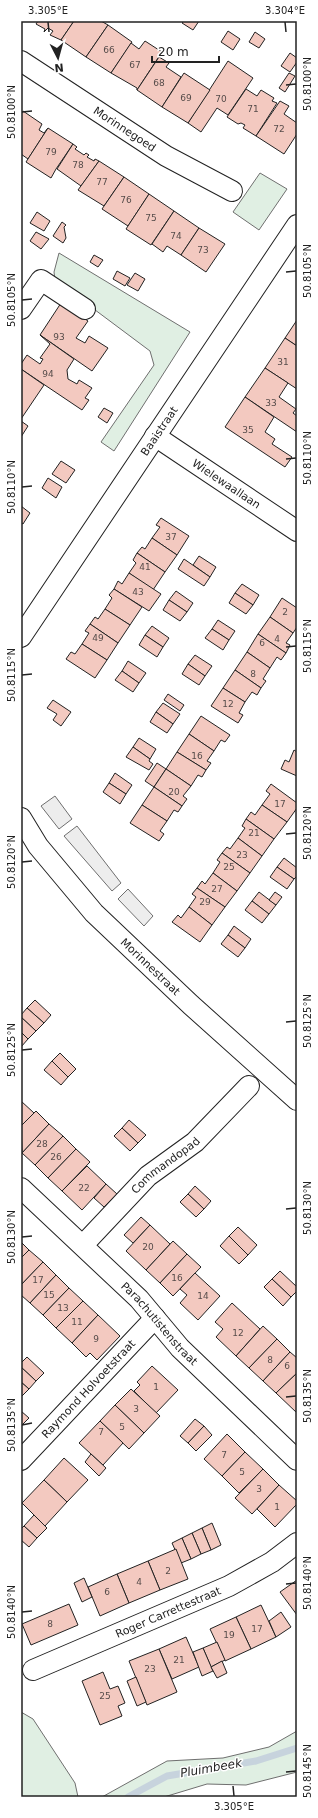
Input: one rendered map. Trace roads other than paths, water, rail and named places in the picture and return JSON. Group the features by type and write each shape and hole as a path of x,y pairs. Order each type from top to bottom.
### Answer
{"street":[{"name":"Morinnegoed","path":"21,61 166,156 232,191"},
{"name":"Baaistraat","path":"21,637 297,225"},
{"path":"21,309 41,280 85,309"},
{"name":"Wielewaallaan","path":"156,436 297,531"},
{"name":"Morinnestraat","path":"23,827 94,913 191,1005 297,1100"},
{"name":"Commandopad","path":"83,1245 148,1176 195,1142 249,1086"},
{"name":"Parachutistenstraat","path":"21,1188 139,1299 180,1348 297,1460"},
{"name":"Raymond Holvoetstraat","path":"21,1460 155,1318"},
{"name":"Roger Carrettestraat","path":"33,1670 229,1586 272,1562 297,1543"}],"waterway":[{"name":"Pluimbeek","path":"128,1797 167,1776 256,1761 297,1748"}]}
